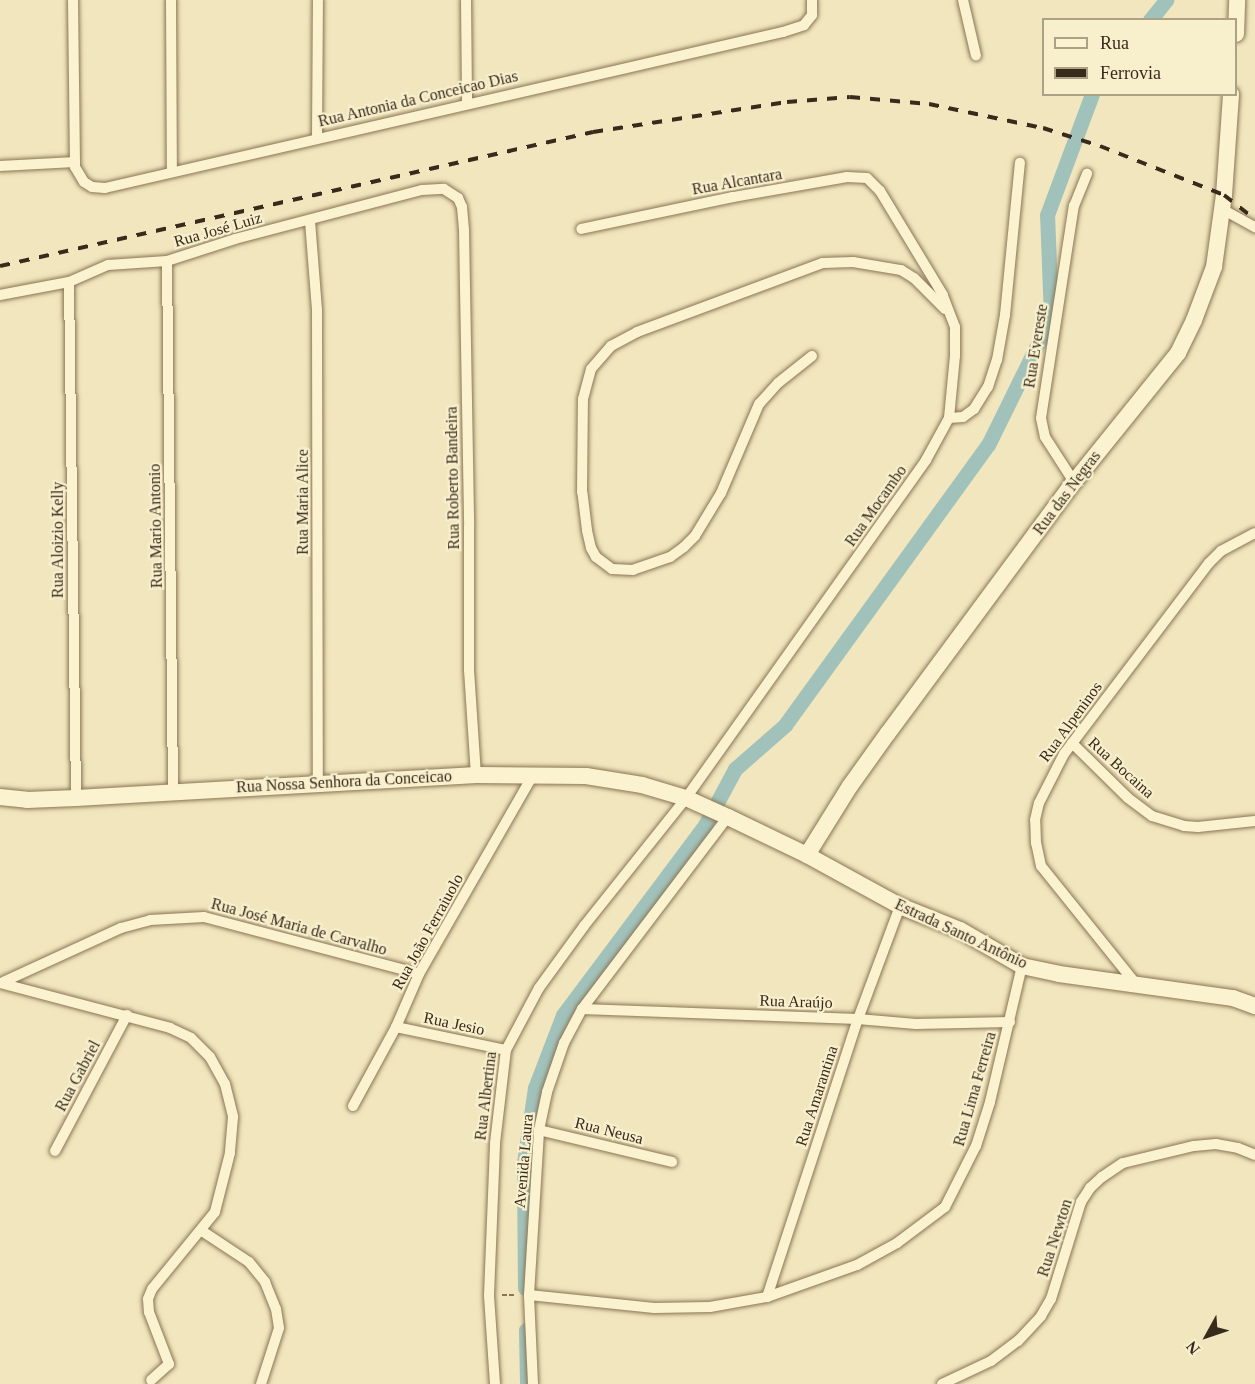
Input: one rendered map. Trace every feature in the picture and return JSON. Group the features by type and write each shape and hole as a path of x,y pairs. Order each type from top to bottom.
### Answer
{"main road":[{"path":"1237,18 1238,0"},
{"name":"Rua das Negras","path":"807,855 856,777 1074,482 1178,353 1194,320 1214,267 1222,209 1232,96"},
{"name":"Rua Nossa Senhora da Conceicao","path":"0,797 27,800 76,798 476,775 533,775 586,776 642,785 691,801"},
{"name":"Estrada Santo Antônio","path":"691,801 807,855 900,906 960,930 1022,966 1059,974 1233,998 1255,1006"}],"street":[{"path":"0,166 75,162 73,0"},
{"path":"171,0 172,172"},
{"path":"317,137 318,0"},
{"path":"466,0 467,104"},
{"name":"Rua Antonia da Conceicao Dias","path":"75,162 84,182 92,187 105,188 317,137 783,32 804,25 812,15 812,0"},
{"path":"963,0 975,57"},
{"path":"949,418 963,417 974,409 988,387 997,360 1005,315 1020,162"},
{"name":"Rua Evereste","path":"1074,482 1048,443 1041,418 1074,206 1087,173"},
{"name":"Rua Alcantara","path":"581,229 733,197 847,177 861,176 874,182 887,203"},
{"name":"Rua José Luiz","path":"0,296 69,282 108,265 167,261 235,239 422,190 444,189"},
{"name":"Rua Roberto Bandeira","path":"444,189 458,198 462,207 464,230 470,527 469,670 476,775"},
{"name":"Rua Mocambo","path":"691,801 910,483 949,418 956,340 952,315 935,280 887,203"},
{"path":"1222,209 1255,227"},
{"name":"Rua Maria Alice","path":"310,221 317,310 318,783"},
{"name":"Rua Mario Antonio","path":"167,261 173,791"},
{"path":"812,356 778,383 759,404 721,493 695,536 684,547 670,557 633,570 612,568 596,557 589,539 582,492 583,399 591,369 611,346 637,332 812,266 837,262 853,261 901,270 925,288 952,315"},
{"name":"Rua Aloizio Kelly","path":"69,282 76,798"},
{"name":"Rua Alpeninos","path":"1137,984 1046,876 1037,855 1035,820 1039,803 1054,770 1072,743 1209,563 1221,551 1255,534"},
{"name":"Rua Bocaina","path":"1072,743 1128,798 1152,816 1184,826 1198,827 1254,821"},
{"name":"Rua João Ferraiuolo","path":"353,1107 396,1027 419,975 533,775"},
{"name":"Rua Albertina","path":"495,1384 489,1295 495,1143 506,1050 539,988 584,926 691,801"},
{"path":"1254,821 1255,809"},
{"name":"Avenida Laura","path":"533,1384 529,1295 539,1130 547,1092 564,1043 582,1009 722,815"},
{"name":"Rua Amarantina","path":"767,1297 858,1019 900,906"},
{"name":"Rua José Maria de Carvalho","path":"2,982 121,928 150,920 194,917 204,917 419,975"},
{"name":"Rua Lima Ferreira","path":"529,1295 654,1308 710,1307 767,1297 857,1265 897,1243 945,1208 976,1146 1010,1022 1022,966"},
{"name":"Rua José Maria de Carvalho","path":"2,982 170,1028 191,1038 210,1057 225,1084 233,1117 230,1153 215,1212 202,1231 152,1289 148,1299 149,1312 169,1364 151,1380"},
{"name":"Rua Araújo","path":"582,1009 858,1019 916,1024 1010,1022"},
{"name":"Rua Gabriel","path":"55,1151 127,1015"},
{"name":"Rua Jesio","path":"396,1027 506,1050"},
{"name":"Rua Neusa","path":"539,1130 672,1162"},
{"name":"Rua Newton","path":"942,1384 991,1361 1018,1341 1041,1316 1051,1299 1081,1202 1101,1177 1123,1163 1194,1146 1216,1144 1238,1148 1255,1155"},
{"path":"202,1231 249,1262 264,1282 276,1310 279,1328 261,1384"}],"path":[{"path":"499,1295 529,1295"}],"waterway":[{"path":"1152,18 1166,0"},
{"path":"525,1288 524,1163 535,1088 563,1015 705,825 735,769 785,725 988,445 1051,317 1047,215 1091,96"},
{"path":"526,1330 527,1384"}],"railway":[{"path":"0,266 593,132 787,102 850,97 929,104 1043,128 1100,146 1224,195 1255,219"}]}
